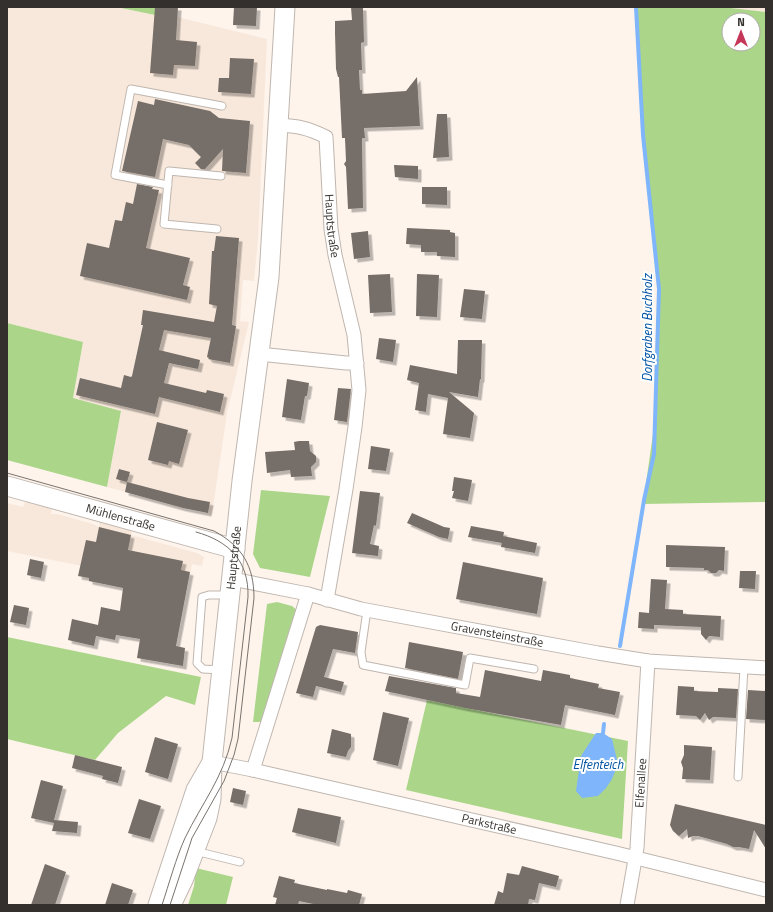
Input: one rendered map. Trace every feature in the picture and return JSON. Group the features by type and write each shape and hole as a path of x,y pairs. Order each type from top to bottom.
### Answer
{"main road":[{"name":"Hauptstraße","path":"171,905 183,880 207,818 211,799 212,762 242,481 270,262 285,7"},
{"name":"Mühlenstraße","path":"7,486 235,549"},
{"name":"Hauptstraße","path":"158,905 196,790 212,762"}],"street":[{"name":"Hauptstraße","path":"278,125 296,126 312,130 326,137 331,229 335,255 353,331 357,363 359,390 355,427 327,600"},
{"path":"258,354 357,363"},
{"name":"Gravensteinstraße","path":"231,587 308,594 367,610 648,661 766,668"},
{"path":"253,770 308,594"},
{"name":"Elfenallee","path":"627,905 636,858 648,661"},
{"name":"Parkstraße","path":"212,762 253,770 636,858 766,890"}],"lane":[{"path":"168,185 115,176 131,89 222,106"},
{"path":"217,229 164,224 169,171 221,176"},
{"path":"222,670 203,669 197,663 202,597 231,587"},
{"path":"367,610 361,652 363,665 465,685 470,658 534,669"},
{"path":"738,777 744,667"},
{"path":"194,851 240,862"}],"shaded area":[{"path":"7,7 116,7 155,15 177,17 267,39 258,239 254,281 243,280 240,321 249,322 227,413 212,514 183,508 107,487 121,412 73,398 83,342 7,323"},
{"path":"722,7 766,7 766,12"},
{"path":"26,500 52,507 51,514 57,514 99,527 100,520 133,529 131,535 197,553 204,557 202,566 192,564 187,587 7,551 7,503 23,507"}],"green space":[{"path":"116,7 155,7 155,15"},
{"path":"636,7 722,7 766,12 766,502 643,504 654,427 658,279 643,135"},
{"path":"7,323 83,342 73,398 121,411 107,487 7,460"},
{"path":"261,490 330,496 310,577 260,568 253,554"},
{"path":"277,602 292,606 299,612 262,722 253,722 267,604"},
{"path":"7,637 201,677 195,705 166,696 118,733 95,760 7,739"},
{"path":"427,700 628,741 622,839 406,790"},
{"path":"196,868 233,877 226,905 188,905 194,886"}],"water":[{"name":"Elfenteich","path":"596,733 603,733 612,739 618,764 612,779 598,796 582,798 576,791 581,756"}],"building":[{"path":"155,7 178,7 176,40 197,42 195,66 174,65 173,75 150,73"},
{"path":"234,7 257,7 256,26 233,25"},
{"path":"351,7 363,7 364,42 361,43 362,70 359,70 360,90 362,90 362,94 406,91 417,77 420,126 364,128 365,138 362,138 363,208 348,209 346,167 344,164 346,161 345,138 342,138 339,77 336,69 335,21 352,20"},
{"path":"230,58 254,59 251,94 218,92 219,78 229,78"},
{"path":"155,99 210,111 219,118 250,121 246,173 222,171 223,149 205,169 201,169 195,163 201,157 189,145 163,139 155,177 122,171 138,101 154,105"},
{"path":"437,114 447,114 449,157 433,158"},
{"path":"394,165 418,166 418,179 395,177"},
{"path":"137,184 153,187 152,189 159,190 146,248 190,258 183,285 190,287 187,300 80,276 87,243 109,248 115,220 122,221 126,202 133,204"},
{"path":"422,187 447,187 447,205 422,204"},
{"path":"407,228 450,230 450,232 455,233 455,257 437,256 437,252 421,252 421,245 406,244"},
{"path":"368,231 370,257 354,259 351,233"},
{"path":"216,236 239,238 232,325 236,326 230,363 208,359 209,358 207,357 211,338 164,330 159,350 200,360 198,369 169,363 164,383 206,393 207,390 224,394 220,412 159,397 155,414 76,395 80,378 121,388 124,375 132,376 143,325 141,325 143,310 214,322 217,306 209,304 212,251 214,251"},
{"path":"390,274 392,312 370,313 368,275"},
{"path":"417,274 439,275 437,317 416,316"},
{"path":"464,289 485,291 482,319 460,317"},
{"path":"379,338 396,340 393,362 376,359"},
{"path":"458,340 482,340 481,379 478,397 449,392 474,413 470,438 443,434 448,398 428,394 426,412 415,410 419,383 407,380 410,365 457,374"},
{"path":"287,379 309,383 301,420 282,417"},
{"path":"338,388 351,389 347,422 334,420"},
{"path":"157,422 188,430 179,464 169,461 168,465 148,460"},
{"path":"309,441 310,451 316,456 316,462 311,467 312,476 291,477 290,470 267,473 265,452 295,450 294,442"},
{"path":"371,446 390,449 386,471 368,469"},
{"path":"119,469 130,472 127,482 116,479"},
{"path":"454,477 472,480 468,501 452,498 454,491 452,491"},
{"path":"127,482 188,498 210,502 208,513 183,508 125,492"},
{"path":"360,491 380,493 376,526 374,525 370,544 379,546 378,556 352,553"},
{"path":"412,513 444,527 450,528 448,539 439,537 407,523"},
{"path":"471,526 504,532 502,543 468,537"},
{"path":"99,527 131,535 128,550 183,561 181,570 190,572 176,646 185,648 183,666 137,658 140,639 116,635 115,640 96,636 94,646 68,640 72,619 98,625 101,607 120,611 123,588 89,581 89,578 78,576 86,540 96,542"},
{"path":"503,536 537,543 535,553 501,547"},
{"path":"666,545 725,547 724,571 719,570 716,573 711,573 708,570 704,570 704,568 666,567"},
{"path":"30,559 44,562 41,578 27,575"},
{"path":"463,562 543,578 537,614 456,599"},
{"path":"740,571 756,571 755,589 739,588"},
{"path":"651,579 667,580 665,609 683,610 683,614 721,616 720,637 709,636 706,640 701,634 701,627 654,625 654,629 638,628 639,612 649,613"},
{"path":"14,605 29,608 26,625 10,622"},
{"path":"320,625 358,632 355,653 333,649 324,677 344,682 341,692 316,686 313,697 296,693 316,627"},
{"path":"409,642 463,652 458,679 405,668"},
{"path":"485,670 541,681 543,670 570,675 570,678 599,684 598,688 620,692 615,715 565,705 561,725 465,708 385,691 389,676 456,688 456,693 480,697"},
{"path":"678,686 694,687 694,691 718,692 718,688 738,689 736,718 713,717 709,720 705,713 700,720 696,716 676,715"},
{"path":"748,690 766,691 766,720 746,719"},
{"path":"383,712 409,718 398,766 373,760"},
{"path":"332,729 351,734 351,747 346,757 327,753"},
{"path":"155,737 178,744 168,779 145,772"},
{"path":"684,745 712,747 710,780 682,779 683,768 681,762 684,755"},
{"path":"75,755 122,767 118,783 102,779 103,776 72,768"},
{"path":"41,780 63,786 54,820 78,822 77,833 52,831 54,823 31,818"},
{"path":"233,788 246,791 243,805 230,802"},
{"path":"139,799 161,806 150,839 128,833"},
{"path":"675,804 766,825 766,849 754,830 749,849 733,847 698,836 688,838 687,829 679,836 673,831 670,825"},
{"path":"298,808 341,817 336,843 292,832"},
{"path":"45,864 66,872 55,905 31,905"},
{"path":"522,866 559,876 556,887 539,883 535,900 529,899 528,905 494,905 498,891 503,893 507,873 519,875"},
{"path":"279,876 295,880 294,883 347,893 348,890 362,894 359,905 318,905 299,901 298,905 275,905 277,898 273,897"},
{"path":"112,883 133,890 128,905 105,905"}],"waterway":[{"name":"Dorfgraben Buchholz","path":"620,646 644,500 654,454 659,289 643,135 636,7"},
{"name":"Dorfgraben Buchholz","path":"603,733 604,724"}],"tram line":[{"path":"7,473 214,531 232,543 239,550 249,567 252,576 254,598 238,739 234,755 224,781 192,838 170,905"},
{"path":"162,905 185,838 218,778 232,738 248,597 245,573 235,554 218,541 196,532"}]}
